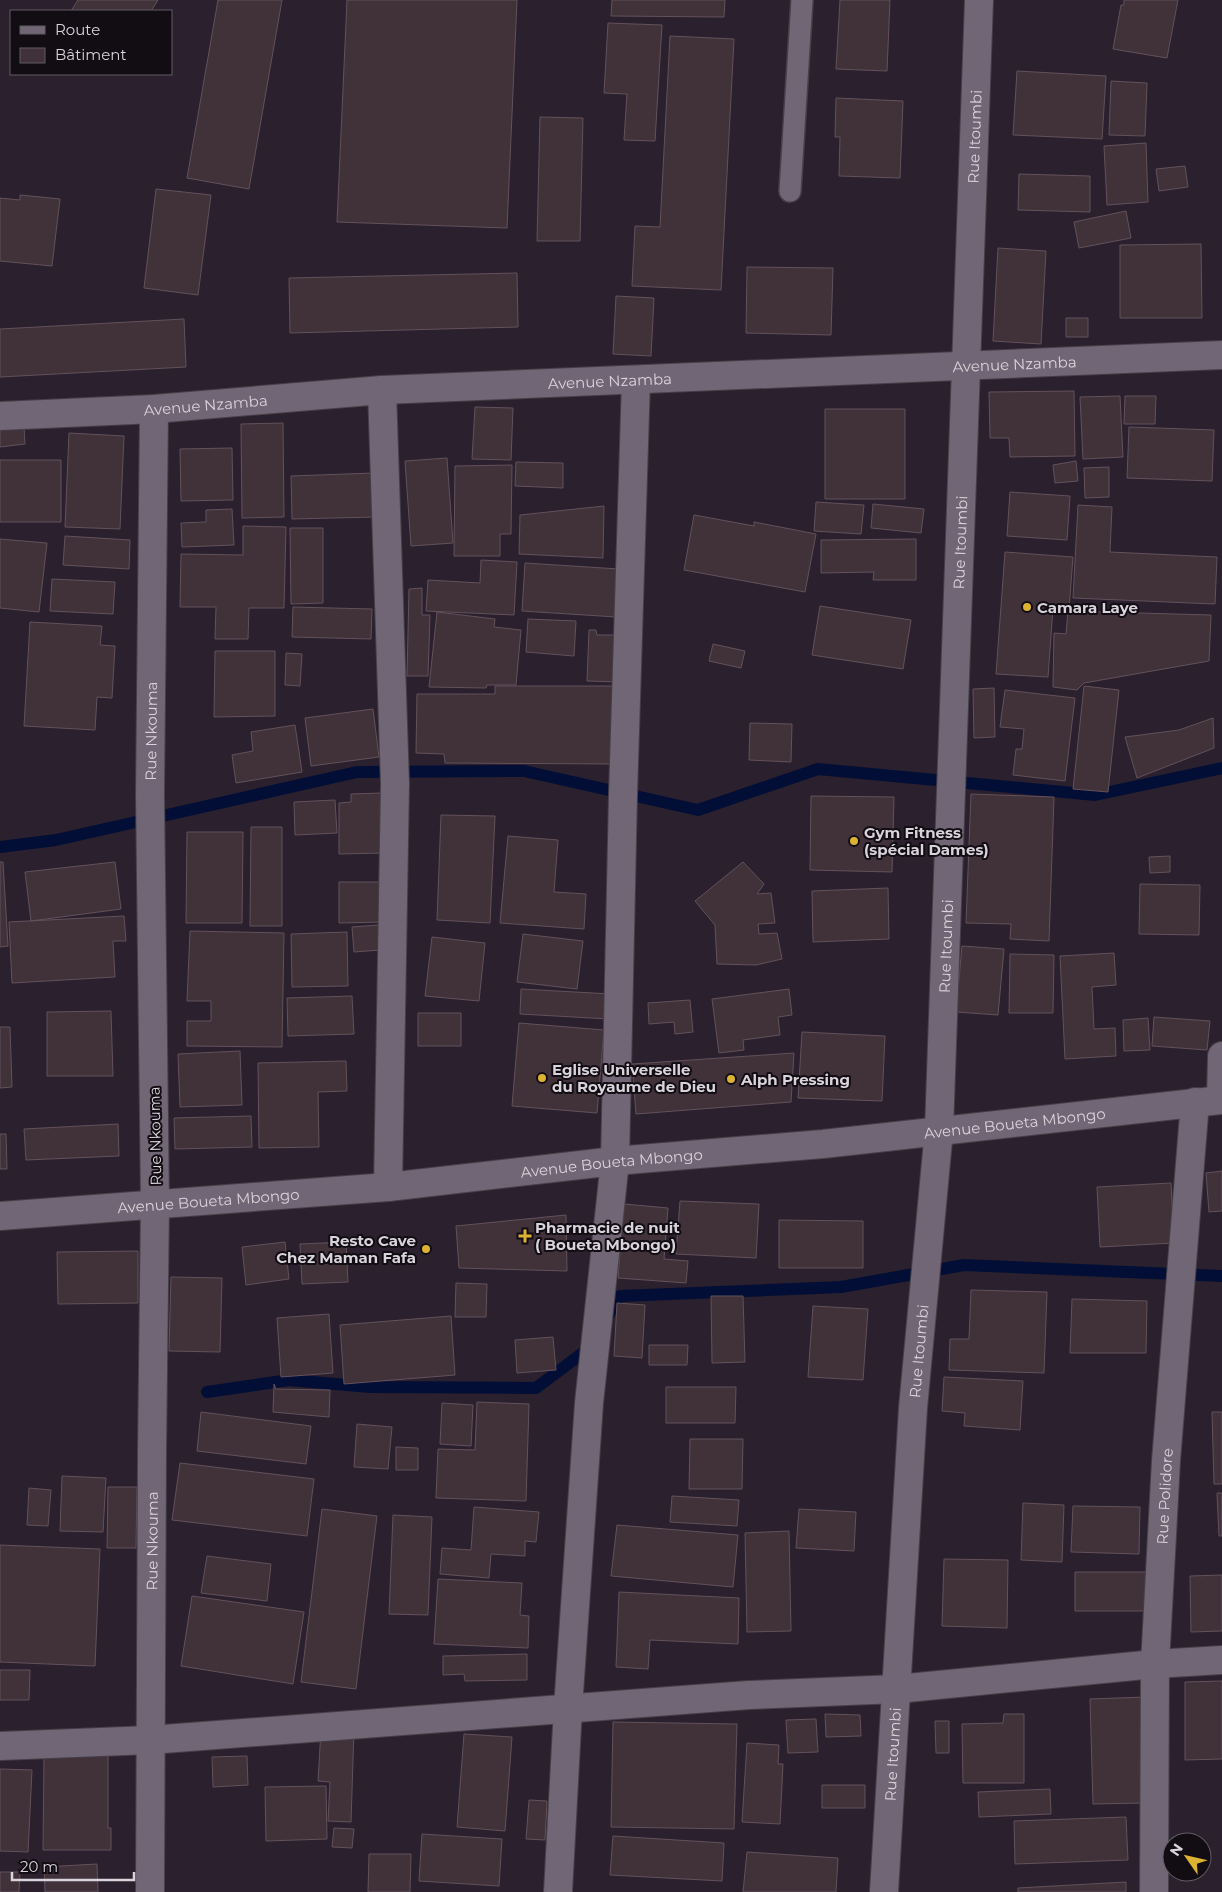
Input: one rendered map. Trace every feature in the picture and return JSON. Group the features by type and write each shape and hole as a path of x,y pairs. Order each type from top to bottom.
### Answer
{"street":[{"name":"Rue Itoumbi","path":"884,1892 913,1408 939,1130 979,0"},
{"name":"Avenue Nzamba","path":"0,416 154,409 382,390 1222,355"},
{"path":"558,1892 568,1708 589,1403 615,1161 623,785 636,380"},
{"path":"382,390 395,784 388,1187"},
{"name":"Rue Nkouma","path":"150,1892 155,1204 150,794 154,409"},
{"name":"Rue Polidore","path":"1154,1892 1155,1664 1166,1461 1213,1101 1222,1056"},
{"name":"Avenue Boueta Mbongo","path":"0,1216 388,1187 615,1161 823,1144 1213,1101"},
{"path":"0,1746 150,1740 749,1695 897,1689 1155,1664 1222,1660"}],"lane":[{"path":"790,191 802,0"}],"building":[{"path":"78,0 158,0 152,10 72,10"},
{"path":"218,0 282,0 249,189 187,178"},
{"path":"347,0 517,0 507,228 337,222"},
{"path":"612,0 725,0 724,17 611,16"},
{"path":"840,0 890,0 887,71 836,69"},
{"path":"1124,0 1178,0 1167,58 1113,49 1121,5 1124,5"},
{"path":"608,23 662,25 655,141 624,140 627,94 604,93"},
{"path":"670,36 734,39 721,290 632,286 635,226 660,227"},
{"path":"1017,71 1106,76 1102,139 1013,135"},
{"path":"1111,81 1147,83 1145,136 1109,135"},
{"path":"836,98 903,101 900,178 839,176 840,137 835,137"},
{"path":"540,117 583,118 580,241 537,241"},
{"path":"1146,143 1148,202 1107,205 1104,146"},
{"path":"1185,166 1188,187 1159,191 1156,169"},
{"path":"1019,174 1090,176 1090,212 1018,210"},
{"path":"156,189 211,195 198,295 144,288"},
{"path":"20,195 60,199 52,266 0,261 0,198 20,200"},
{"path":"1126,211 1131,238 1079,248 1074,222"},
{"path":"1201,244 1202,318 1120,318 1120,245"},
{"path":"998,248 1046,251 1041,344 993,341"},
{"path":"747,267 833,268 831,335 746,333"},
{"path":"517,273 518,327 290,333 289,278"},
{"path":"616,296 654,298 651,356 613,354"},
{"path":"1066,318 1088,318 1088,337 1066,337"},
{"path":"184,319 186,367 0,377 0,329"},
{"path":"1074,391 1075,456 1010,457 1009,438 990,438 989,392"},
{"path":"1120,396 1123,457 1083,459 1080,397"},
{"path":"1125,396 1156,396 1155,424 1124,424"},
{"path":"475,407 513,408 511,460 472,459"},
{"path":"825,409 905,409 905,499 825,499"},
{"path":"283,423 284,517 242,518 241,424"},
{"path":"24,427 25,444 0,447 0,429"},
{"path":"1129,427 1214,430 1212,481 1127,478"},
{"path":"69,433 124,436 120,529 65,527"},
{"path":"232,448 233,500 181,501 180,449"},
{"path":"447,458 453,543 411,546 405,461"},
{"path":"0,460 61,460 61,522 0,522"},
{"path":"1076,461 1078,481 1055,483 1053,465"},
{"path":"516,462 563,463 563,488 515,486"},
{"path":"512,465 511,534 500,534 500,556 454,556 455,466"},
{"path":"1109,467 1109,497 1085,498 1084,468"},
{"path":"374,473 375,517 292,519 291,476"},
{"path":"1010,492 1070,496 1067,540 1007,536"},
{"path":"816,502 864,505 861,534 814,531"},
{"path":"873,504 924,509 921,533 871,528"},
{"path":"1078,505 1112,507 1110,552 1217,557 1215,604 1073,598"},
{"path":"604,506 603,558 519,554 520,515"},
{"path":"232,509 234,545 182,547 181,523 206,522 206,510"},
{"path":"694,515 754,526 754,522 816,534 805,592 684,570"},
{"path":"243,526 286,527 284,608 249,608 248,639 215,639 216,607 180,607 181,554 243,555"},
{"path":"290,528 323,528 323,603 291,604"},
{"path":"65,536 130,540 129,569 63,565"},
{"path":"0,539 47,543 39,612 0,608"},
{"path":"916,539 916,580 873,580 874,572 821,573 821,540"},
{"path":"1005,552 1073,557 1069,609 1053,608 1048,677 996,674"},
{"path":"481,560 517,562 514,615 426,611 428,580 480,583"},
{"path":"525,563 619,569 616,617 522,611"},
{"path":"52,579 115,582 113,614 50,611"},
{"path":"422,588 422,615 430,615 428,676 407,676 409,589"},
{"path":"820,606 911,620 903,669 812,655"},
{"path":"293,607 372,609 371,639 292,637"},
{"path":"1068,611 1211,615 1209,661 1084,683 1077,690 1053,687 1054,633 1066,634"},
{"path":"437,612 495,619 494,627 521,630 516,685 487,685 486,688 429,687"},
{"path":"528,619 576,621 574,656 526,652"},
{"path":"30,622 102,626 100,645 115,646 112,698 97,697 95,730 24,726"},
{"path":"589,630 596,630 597,635 616,635 620,682 587,681"},
{"path":"713,644 745,651 741,668 709,661"},
{"path":"215,651 275,651 275,716 214,717"},
{"path":"286,653 302,654 300,686 285,685"},
{"path":"495,686 614,686 613,764 445,763 444,754 416,753 417,694 495,694"},
{"path":"1084,686 1119,690 1108,792 1073,789"},
{"path":"994,688 995,737 974,738 973,689"},
{"path":"1005,690 1075,698 1065,781 1013,775 1016,749 1022,749 1024,729 1000,727"},
{"path":"373,709 379,757 311,766 305,718"},
{"path":"1213,718 1214,748 1137,778 1125,737 1179,730"},
{"path":"750,723 792,724 791,762 749,760"},
{"path":"295,725 302,772 236,783 232,755 253,751 251,732"},
{"path":"382,793 383,853 339,854 339,803 351,802 351,794"},
{"path":"971,794 1054,797 1049,941 1010,939 1011,924 966,923"},
{"path":"811,796 894,797 892,872 810,870"},
{"path":"335,800 337,833 295,835 294,802"},
{"path":"441,815 495,816 490,923 437,920"},
{"path":"251,827 282,827 282,926 250,926"},
{"path":"187,832 243,832 242,923 186,923"},
{"path":"508,836 558,840 554,892 586,894 584,929 500,923"},
{"path":"1170,856 1170,872 1150,873 1149,857"},
{"path":"0,862 3,862 8,946 0,947"},
{"path":"115,862 121,909 31,921 25,872"},
{"path":"743,862 764,884 757,894 771,893 775,923 758,924 759,934 777,933 782,959 756,965 717,964 715,925 695,901"},
{"path":"339,882 383,882 384,922 339,923"},
{"path":"1140,884 1200,885 1199,935 1139,934"},
{"path":"888,888 889,939 813,942 812,891"},
{"path":"124,916 126,941 113,941 115,977 12,983 9,922"},
{"path":"379,925 380,950 354,952 352,927"},
{"path":"190,931 284,933 282,1047 187,1046 187,1021 211,1021 211,1001 187,1001"},
{"path":"347,932 348,986 292,987 291,934"},
{"path":"523,934 583,941 577,989 517,982"},
{"path":"432,937 485,943 479,1001 425,996"},
{"path":"962,946 1004,949 998,1015 956,1012"},
{"path":"1114,953 1116,985 1092,987 1094,1029 1115,1028 1116,1056 1065,1059 1060,956"},
{"path":"1010,954 1054,955 1053,1013 1009,1013"},
{"path":"521,989 611,994 609,1019 520,1014"},
{"path":"789,989 792,1015 778,1017 780,1035 743,1040 744,1050 719,1053 712,999"},
{"path":"352,996 354,1034 288,1036 287,998"},
{"path":"690,1000 693,1032 675,1034 674,1022 649,1024 648,1003"},
{"path":"111,1011 113,1076 47,1076 47,1012"},
{"path":"418,1013 461,1013 461,1046 418,1046"},
{"path":"1154,1017 1210,1021 1207,1050 1152,1046"},
{"path":"1148,1018 1150,1050 1124,1051 1123,1020"},
{"path":"519,1023 604,1030 597,1113 512,1106"},
{"path":"0,1027 10,1027 12,1087 0,1088"},
{"path":"802,1032 885,1036 882,1101 798,1098"},
{"path":"240,1051 242,1105 180,1107 178,1054"},
{"path":"794,1053 791,1102 636,1114 632,1064"},
{"path":"346,1061 347,1091 318,1092 319,1147 259,1148 258,1063"},
{"path":"251,1116 252,1147 175,1149 174,1118"},
{"path":"118,1124 119,1156 26,1160 24,1129"},
{"path":"0,1134 6,1134 7,1169 0,1169"},
{"path":"1222,1171 1222,1211 1209,1212 1206,1173"},
{"path":"1171,1183 1174,1243 1100,1247 1097,1187"},
{"path":"680,1201 759,1204 756,1258 676,1254"},
{"path":"624,1204 668,1208 664,1259 688,1261 686,1283 618,1278"},
{"path":"566,1215 567,1271 459,1268 456,1226"},
{"path":"779,1220 863,1221 863,1268 779,1268"},
{"path":"285,1242 289,1279 246,1285 242,1247"},
{"path":"346,1242 348,1282 302,1284 300,1244"},
{"path":"138,1251 138,1303 58,1304 57,1252"},
{"path":"171,1277 222,1278 220,1352 169,1351"},
{"path":"456,1283 487,1284 486,1317 455,1317"},
{"path":"971,1290 1047,1292 1044,1373 949,1370 950,1339 969,1339"},
{"path":"711,1296 743,1296 745,1362 712,1363"},
{"path":"1072,1299 1147,1301 1146,1353 1070,1353"},
{"path":"617,1303 645,1305 642,1358 614,1356"},
{"path":"813,1306 868,1309 863,1380 808,1377"},
{"path":"329,1314 333,1373 281,1377 277,1318"},
{"path":"451,1316 455,1375 344,1384 340,1325"},
{"path":"553,1337 556,1370 517,1373 515,1340"},
{"path":"649,1345 688,1345 687,1365 649,1365"},
{"path":"944,1377 1023,1381 1020,1430 964,1426 965,1413 942,1411"},
{"path":"274,1384 276,1389 330,1390 329,1417 273,1412"},
{"path":"666,1387 736,1387 735,1423 666,1423"},
{"path":"477,1402 529,1404 526,1501 436,1498 438,1449 475,1450"},
{"path":"442,1403 473,1405 471,1446 440,1444"},
{"path":"201,1412 311,1426 306,1464 197,1451"},
{"path":"1212,1412 1222,1412 1222,1484 1214,1484"},
{"path":"357,1424 392,1427 388,1469 354,1467"},
{"path":"690,1439 743,1439 742,1489 689,1489"},
{"path":"396,1447 418,1448 418,1470 396,1470"},
{"path":"180,1463 314,1479 307,1536 172,1520"},
{"path":"62,1476 106,1478 103,1532 60,1531"},
{"path":"108,1487 137,1487 136,1548 107,1548"},
{"path":"29,1488 51,1490 48,1526 27,1525"},
{"path":"1217,1493 1222,1493 1222,1536 1219,1536"},
{"path":"672,1496 739,1500 737,1526 670,1522"},
{"path":"1023,1503 1064,1505 1062,1562 1021,1560"},
{"path":"1073,1506 1140,1507 1139,1554 1071,1552"},
{"path":"474,1507 539,1512 536,1542 525,1541 525,1556 491,1554 489,1578 440,1574 442,1548 471,1550"},
{"path":"322,1509 377,1516 356,1689 301,1682"},
{"path":"799,1509 856,1512 854,1551 796,1548"},
{"path":"393,1515 432,1517 428,1615 389,1614"},
{"path":"617,1525 738,1535 733,1587 611,1576"},
{"path":"789,1531 791,1631 747,1632 745,1533"},
{"path":"0,1545 100,1549 95,1666 0,1662"},
{"path":"207,1556 271,1564 267,1601 201,1593"},
{"path":"944,1559 1008,1560 1007,1628 942,1626"},
{"path":"1075,1572 1151,1572 1150,1611 1075,1611"},
{"path":"1222,1575 1222,1631 1191,1632 1190,1576"},
{"path":"438,1579 522,1583 520,1615 529,1616 528,1648 434,1644"},
{"path":"619,1592 739,1598 738,1644 650,1640 648,1669 616,1667"},
{"path":"192,1596 304,1612 293,1684 181,1666"},
{"path":"527,1654 527,1680 465,1681 464,1674 443,1675 443,1656"},
{"path":"0,1670 30,1670 29,1700 0,1700"},
{"path":"1222,1681 1222,1759 1185,1760 1185,1682"},
{"path":"1146,1697 1143,1803 1093,1804 1090,1699"},
{"path":"825,1714 860,1715 861,1736 826,1737"},
{"path":"1004,1714 1024,1714 1024,1783 963,1783 962,1724 1003,1723"},
{"path":"816,1719 818,1752 788,1753 786,1720"},
{"path":"935,1721 949,1721 949,1753 936,1753"},
{"path":"613,1722 737,1724 734,1829 611,1827"},
{"path":"321,1730 354,1730 351,1822 328,1821 330,1782 318,1781"},
{"path":"464,1734 512,1737 505,1831 457,1827"},
{"path":"747,1743 779,1745 778,1764 783,1764 780,1824 742,1822"},
{"path":"108,1755 108,1828 111,1828 111,1850 43,1850 44,1756"},
{"path":"247,1756 248,1785 213,1787 212,1757"},
{"path":"0,1769 32,1770 28,1852 0,1851"},
{"path":"822,1785 865,1785 865,1808 822,1808"},
{"path":"326,1786 327,1839 266,1841 265,1787"},
{"path":"1050,1789 1051,1814 979,1817 978,1792"},
{"path":"529,1800 547,1801 545,1840 526,1839"},
{"path":"1126,1817 1128,1860 1015,1864 1014,1821"},
{"path":"334,1828 354,1829 352,1848 332,1847"},
{"path":"422,1834 502,1839 499,1886 419,1881"},
{"path":"613,1836 724,1843 722,1881 610,1875"},
{"path":"747,1852 838,1858 836,1892 743,1892"},
{"path":"369,1854 411,1854 410,1892 368,1892"},
{"path":"97,1864 98,1892 45,1892 44,1867"},
{"path":"0,1872 20,1872 19,1892 0,1892"},
{"path":"1126,1882 1126,1892 1018,1892 1018,1888"}],"waterway":[{"path":"0,847 56,840 357,772 524,771 698,810 818,769 1095,795 1222,768"},
{"path":"605,1321 620,1296 841,1287 964,1265 1222,1276"},
{"path":"207,1392 289,1380 370,1387 536,1388 588,1349 592,1343"}],"place":[{"name":"Camara Laye","path":"1027,607"},
{"name":"Gym Fitness (spécial Dames)","path":"854,841"},
{"name":"Eglise Universelle du Royaume de Dieu","path":"542,1078"},
{"name":"Alph Pressing","path":"731,1079"},
{"name":"Pharmacie de nuit ( Boueta Mbongo)","path":"525,1236"},
{"name":"Resto Cave Chez Maman Fafa","path":"426,1249"}]}
